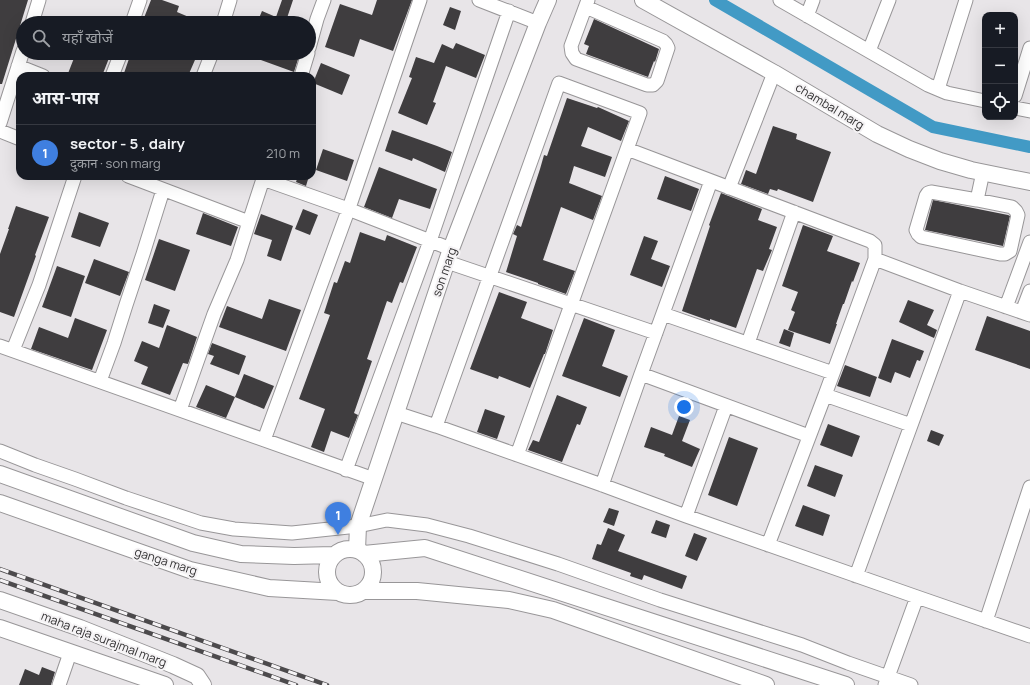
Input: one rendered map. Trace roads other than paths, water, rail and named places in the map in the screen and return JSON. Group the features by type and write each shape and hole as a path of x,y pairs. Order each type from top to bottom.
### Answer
{"street":[{"path":"34,16 39,0"},
{"path":"134,16 140,0"},
{"path":"226,16 230,0"},
{"path":"316,24 324,0"},
{"path":"264,440 348,210 420,0"},
{"path":"480,0 538,22"},
{"name":"son marg","path":"361,552 358,526 449,256 538,22 548,0"},
{"name":"chambal marg","path":"643,0 774,73 877,134 940,162 1030,182"},
{"path":"780,0 928,85 947,92 982,100"},
{"path":"807,16 813,0"},
{"path":"869,51 888,0"},
{"path":"938,89 966,0"},
{"path":"587,3 663,41 666,44 668,48 657,81 653,85 647,85 576,59 572,53 571,46 587,3"},
{"path":"346,470 430,241 509,12"},
{"path":"1018,86 1030,48"},
{"path":"16,72 20,60"},
{"path":"113,72 118,60"},
{"path":"205,72 209,60"},
{"path":"302,72 306,60"},
{"path":"18,66 33,72"},
{"path":"0,123 16,72"},
{"path":"728,188 774,73"},
{"path":"436,426 559,83 640,113 517,455"},
{"path":"1018,109 1030,111"},
{"path":"0,131 16,137"},
{"path":"627,149 870,241 875,245 875,259 768,545"},
{"path":"977,200 983,172"},
{"path":"13,350 39,285 74,180"},
{"path":"138,180 249,222"},
{"path":"180,410 214,314 237,260 262,180"},
{"path":"268,180 430,241 449,256 490,276 656,333"},
{"path":"602,485 711,181"},
{"path":"100,381 163,190"},
{"path":"931,192 977,200 1012,207 1016,211 1018,215 1010,251 1005,254 921,237 918,234 916,230 928,193 931,192"},
{"path":"748,343 794,212"},
{"path":"1006,307 1030,242"},
{"path":"875,259 1026,313 1030,291"},
{"path":"856,576 960,290"},
{"path":"663,314 833,373"},
{"path":"0,346 374,479"},
{"path":"641,374 809,436"},
{"path":"824,395 911,425"},
{"path":"686,516 726,406"},
{"path":"396,413 1030,636"},
{"path":"0,451 126,498 201,522 234,529 292,533 358,526 387,520 427,525 469,536 558,564 653,598 802,645 848,663 886,681 911,685"},
{"path":"0,474 193,543 241,554 294,556 334,555"},
{"path":"986,621 1030,487"},
{"name":"ganga marg","path":"0,503 190,570 269,588 338,592"},
{"path":"766,685 553,610 523,603 508,600 417,591 363,591 355,594 338,592 328,579 327,570 329,562 340,550 349,549 361,552 425,548 846,685"},
{"path":"361,552 370,561 373,569 369,585 363,591"},
{"path":"886,681 917,597"},
{"name":"maha raja surajmal marg","path":"0,600 80,628 173,665 197,676 203,685"},
{"name":"maha raja surajmal marg","path":"0,628 165,685"},
{"path":"59,685 80,628"}],"waterway":[{"path":"715,0 933,127 1030,147"}],"railway":[{"path":"0,569 327,685"},
{"path":"0,580 296,685"}],"place":[{"name":"sector - 5 , dairy","path":"338,535"}]}
